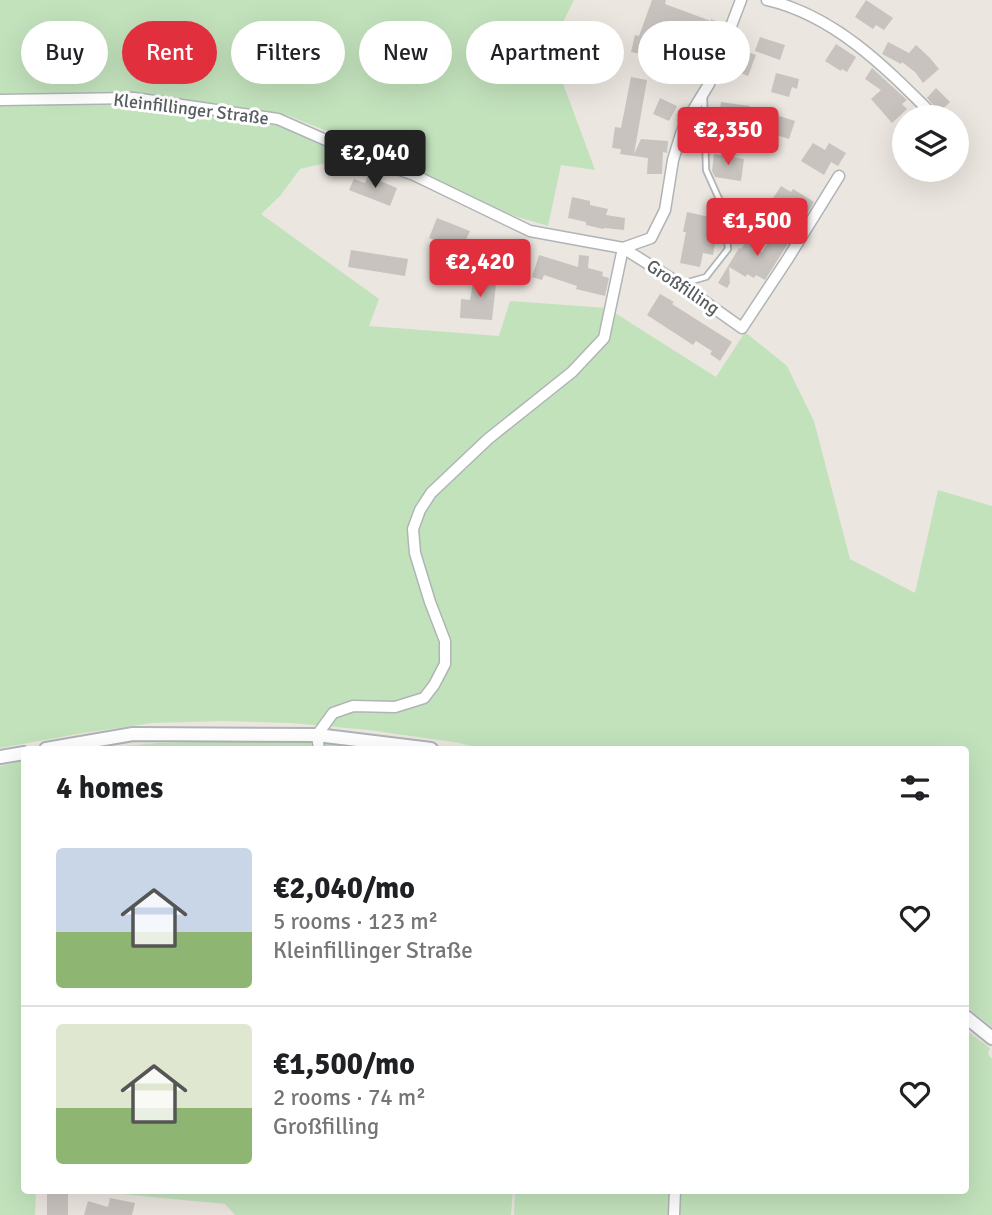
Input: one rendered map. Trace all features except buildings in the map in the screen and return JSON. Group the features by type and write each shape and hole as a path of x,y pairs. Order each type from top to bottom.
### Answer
{"main road":[{"path":"63,746 133,734 317,735 407,746"},
{"path":"0,757 21,754"},
{"path":"969,1019 992,1038"}],"street":[{"name":"Großfilling","path":"623,248 651,238 665,210 673,160 681,134 709,84 741,0"},
{"path":"767,0 807,14 852,40 923,105"},
{"name":"Kleinfillinger Straße","path":"0,100 134,98 278,119 362,156 414,174"},
{"name":"Großfilling","path":"414,174 530,231 623,248 743,328 839,176"},
{"path":"319,746 317,735 333,713 353,706 395,707 424,698 435,685 445,664 445,641 415,553 413,529 420,510 431,493 488,439 572,372 604,338 623,248"},
{"path":"674,1215 675,1194"}],"lane":[{"path":"680,284 706,277 728,250 724,210 706,170 704,92"}],"green space":[{"path":"0,0 574,0 564,21 466,21 466,84 563,84 595,170 561,165 548,226 491,209 377,151 289,116 235,106 161,98 15,94 0,96"},
{"path":"134,101 163,108 272,122 324,138 351,157 300,169 280,196 261,214 379,299 369,326 499,336 510,301 607,308 716,377 745,332 787,366 814,421 850,559 915,593 938,490 992,506 992,1027 969,1008 969,746 470,746 369,730 291,723 224,721 152,723 0,748 0,103"},
{"path":"268,740 346,742 371,746 128,746"},
{"path":"21,762 21,1194 36,1194 35,1215 0,1215 0,766"},
{"path":"969,1032 990,1048 992,1215 514,1215 515,1194 969,1194"},
{"path":"121,1194 513,1194 511,1215 235,1215 225,1204"}]}
